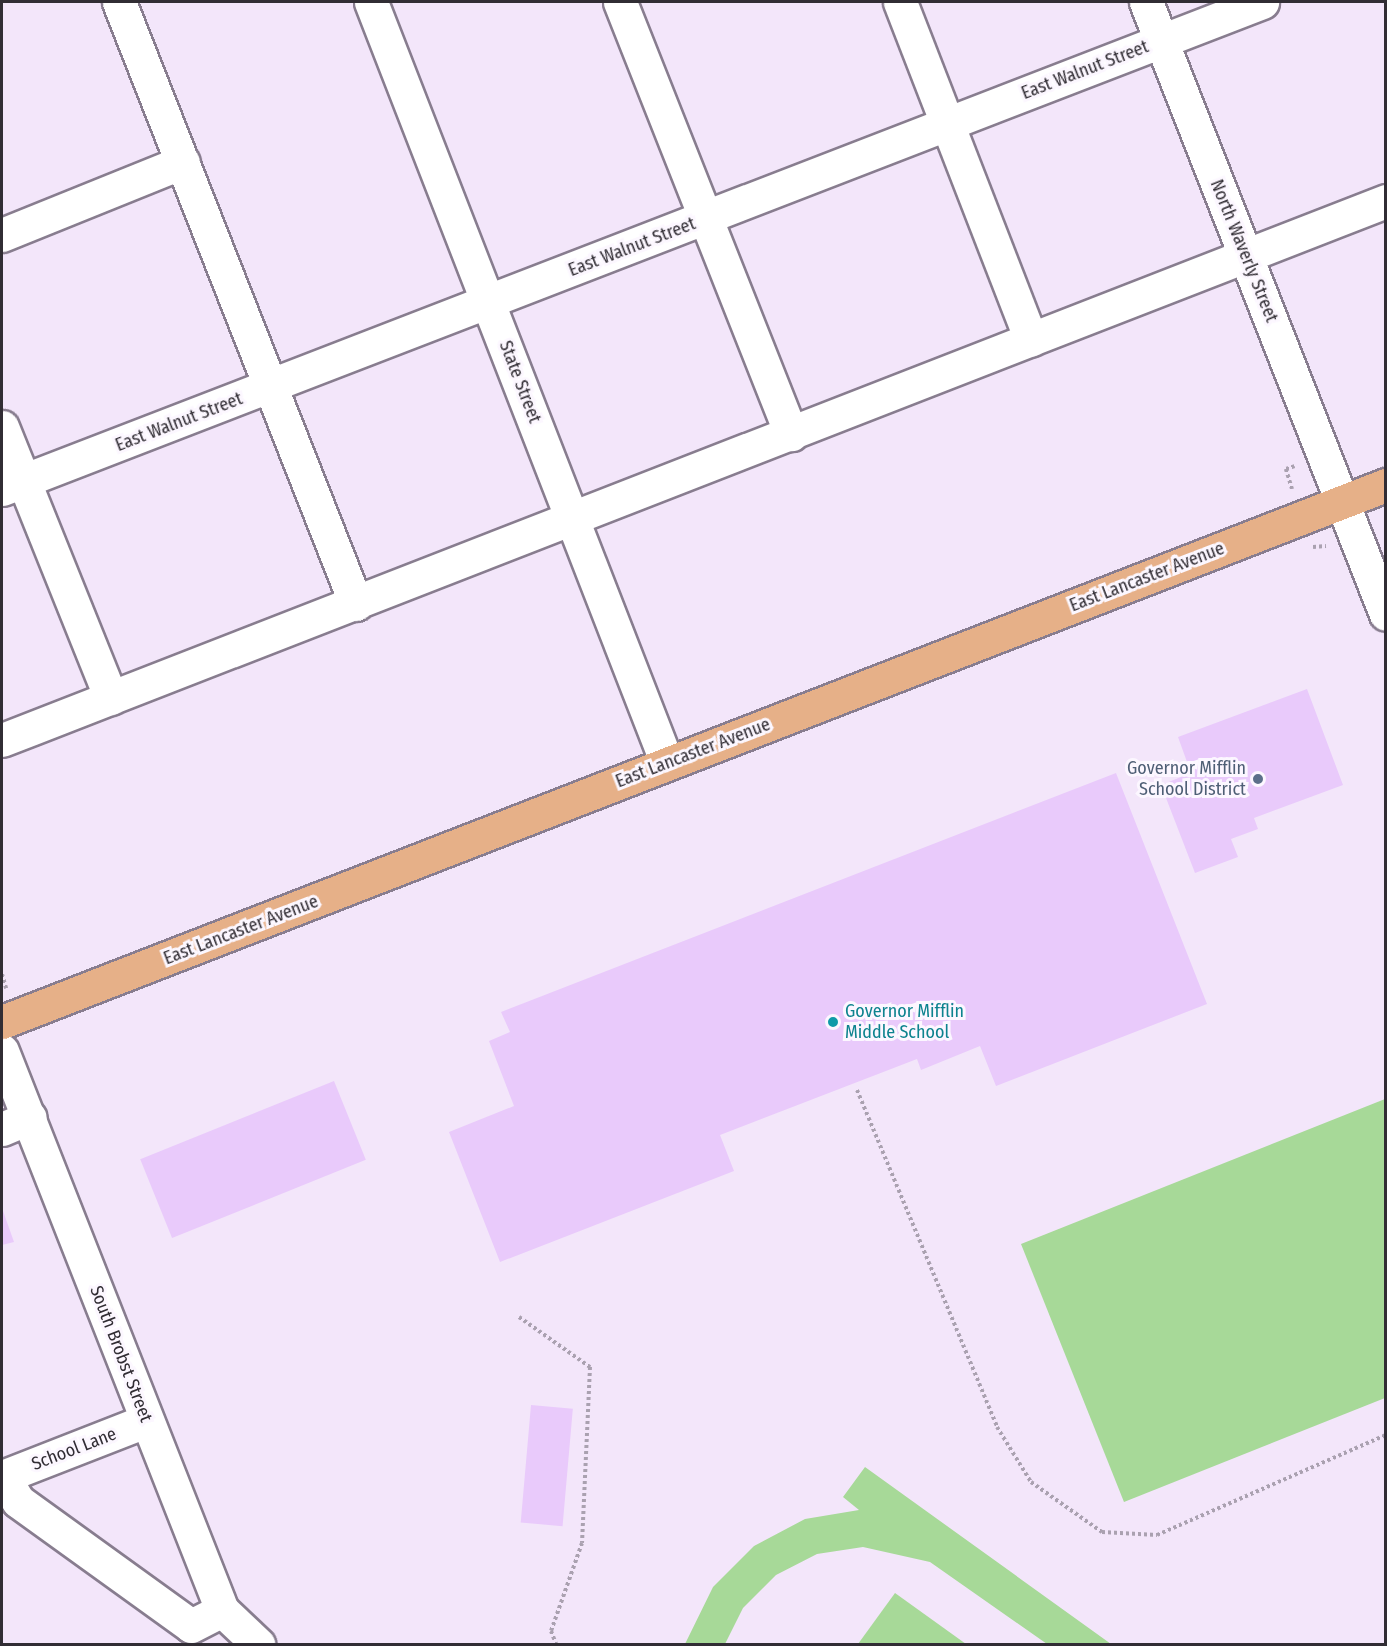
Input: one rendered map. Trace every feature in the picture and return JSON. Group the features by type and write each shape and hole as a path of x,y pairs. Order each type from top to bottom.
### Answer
{"main road":[{"name":"East Lancaster Avenue","path":"2,1022 1386,485"}],"street":[{"path":"119,2 274,387 356,604"},
{"name":"State Street","path":"372,2 667,763"},
{"path":"620,2 791,434"},
{"path":"900,2 1031,340"},
{"name":"North Waverly Street","path":"1146,2 1386,614"},
{"name":"East Walnut Street","path":"12,485 274,387 1262,2"},
{"path":"2,235 183,162"},
{"path":"2,740 1386,201"},
{"path":"2,427 12,485 46,525 111,698"},
{"name":"South Brobst Street","path":"2,1051 16,1123 146,1421 222,1610 258,1644"},
{"name":"School Lane","path":"2,1476 146,1421"},
{"path":"2,1476 18,1501 191,1626 222,1610"}],"path":[{"path":"857,1090 997,1427 1031,1482 1102,1532 1157,1535 1386,1435"},
{"path":"519,1317 590,1367 582,1543 551,1631 556,1644"}],"green space":[{"path":"1385,1099 1385,1398 1124,1502 1021,1244"},
{"path":"865,1467 1111,1644 1047,1644 930,1562 863,1547 817,1554 776,1575 743,1608 725,1644 685,1644 713,1587 754,1546 805,1519 859,1510 843,1497"},
{"path":"895,1593 966,1644 858,1644"}],"building":[{"name":"Governor Mifflin School District","path":"1307,689 1343,785 1254,818 1258,829 1231,839 1238,857 1195,873 1161,785 1191,773 1178,737"},
{"name":"Governor Mifflin Middle School","path":"1116,773 1207,1004 996,1086 980,1046 921,1070 917,1059 720,1135 734,1171 500,1262 449,1132 514,1106 489,1041 510,1032 501,1012"},
{"path":"334,1081 366,1160 172,1238 140,1159"},
{"path":"2,1208 14,1242 2,1245"},
{"path":"531,1405 573,1409 563,1526 521,1523"}],"place":[{"name":"Governor Mifflin School District","path":"1258,779"},
{"name":"Governor Mifflin Middle School","path":"833,1022"}]}
